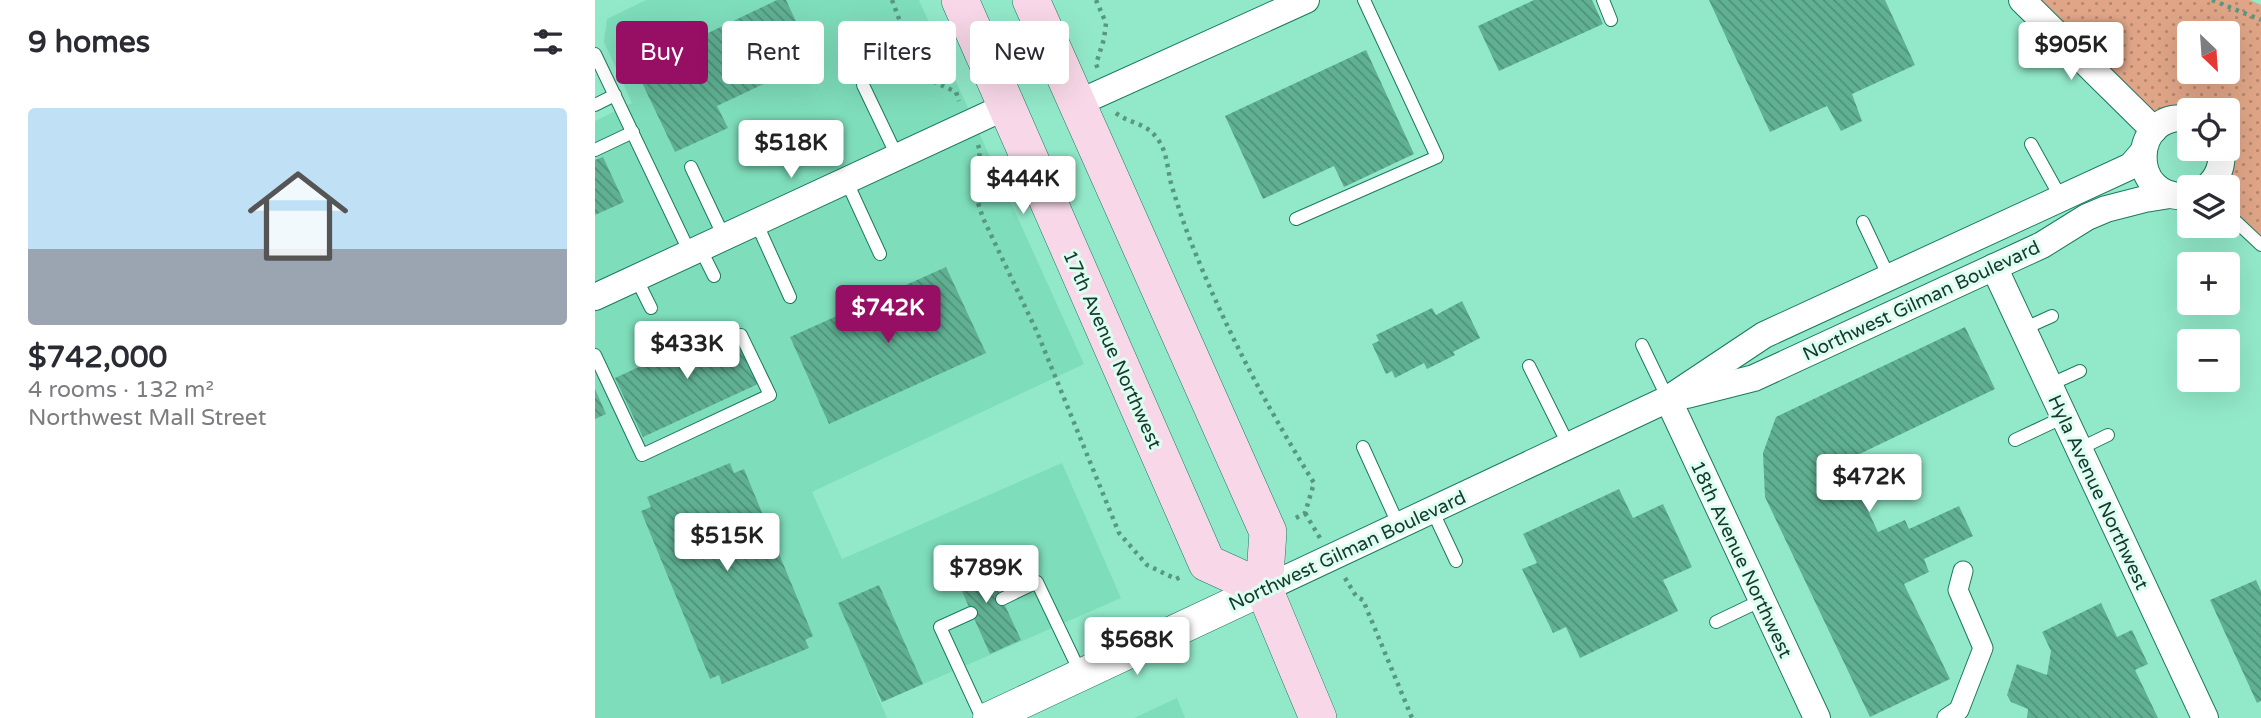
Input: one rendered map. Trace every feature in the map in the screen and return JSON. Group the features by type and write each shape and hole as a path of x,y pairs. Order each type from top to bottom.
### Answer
{"main road":[{"name":"17th Avenue Northwest","path":"960,0 1207,563 1263,589"},
{"path":"1031,0 1268,532 1263,589 1318,718"}],"street":[{"path":"1076,104 1305,0"},
{"path":"2022,0 2148,141 2143,163 2152,183 2177,194"},
{"path":"595,297 1007,106"},
{"name":"Northwest Gilman Boulevard","path":"989,718 1668,399 1764,335 2131,166 2148,141 2167,121 2177,120"},
{"name":"Northwest Gilman Boulevard","path":"1668,399 1754,378 2042,245 2079,221 2106,209 2145,199 2177,195"},
{"name":"Hyla Avenue Northwest","path":"1994,267 2205,718"},
{"name":"18th Avenue Northwest","path":"1668,399 1817,718"},
{"path":"1947,718 1959,710 1983,648 1958,590 1963,571"}],"lane":[{"path":"1296,219 1437,157 1364,0"},
{"path":"1603,0 1611,20"},
{"path":"595,54 633,132 705,246"},
{"path":"863,85 897,156"},
{"path":"595,105 615,95"},
{"path":"595,150 633,132"},
{"path":"2031,144 2061,198"},
{"path":"691,167 705,246 714,276"},
{"path":"846,180 880,254"},
{"path":"756,222 790,297"},
{"path":"1863,222 1889,277"},
{"path":"2240,225 2261,245"},
{"path":"636,278 651,309"},
{"path":"2023,329 2052,316"},
{"path":"595,355 642,455 769,395 741,335"},
{"path":"1642,345 1668,399"},
{"path":"1529,366 1569,446"},
{"path":"2049,385 2080,371"},
{"path":"2015,440 2064,417"},
{"path":"2079,449 2108,435"},
{"path":"1363,447 1399,526"},
{"path":"1432,510 1456,561"},
{"path":"1002,599 1037,582 1081,675"},
{"path":"1716,622 1762,600"},
{"path":"971,613 940,627 982,718"}],"path":[{"path":"892,0 916,67 928,79 955,92"},
{"path":"1096,0 1106,23 1096,64"},
{"path":"2212,0 2261,20"},
{"path":"1116,115 1143,125 1157,137 1193,248 1220,314 1273,416 1314,483 1304,513"},
{"path":"980,151 975,194 983,218 1042,343 1119,533 1147,565 1176,579"},
{"path":"1356,596 1363,600 1412,718"}],"shaded area":[{"path":"646,0 919,0 929,21 838,21 838,84 956,84 956,82 1084,364 812,492 842,559 1062,463 1121,598 882,702 868,673 887,718 595,718 595,121 632,103 623,84 708,84 708,21 616,21 616,68 604,42 607,19"},
{"path":"2022,0 2250,0 2261,5 2261,245 2240,225 2240,175 2214,175 2221,161 2240,161 2240,98 2177,98 2177,116 2160,125"},
{"path":"1177,698 1185,718 1134,718"}],"building":[{"path":"777,0 786,0 796,21 733,21"},
{"path":"1534,0 1592,0 1603,24 1499,71 1478,26"},
{"path":"1709,0 1885,0 1915,65 1852,94 1862,121 1841,131 1827,106 1770,132"},
{"path":"722,26 722,84 763,84 717,106 728,128 675,152 643,84 708,84 708,33"},
{"path":"1366,50 1414,154 1344,187 1334,166 1263,199 1225,116"},
{"path":"603,157 624,202 595,215 595,160"},
{"path":"946,267 986,353 829,424 790,337"},
{"path":"1462,301 1480,338 1427,369 1424,363 1395,378 1392,371 1386,374 1372,344 1379,341 1376,335 1432,308 1436,315"},
{"path":"730,325 758,384 643,437 615,378"},
{"path":"1965,327 1995,389 1845,461 1878,532 1905,520 1909,529 1959,506 1973,536 1924,559 1929,572 1904,584 1950,679 1870,717 1765,497 1763,453 1776,417"},
{"path":"595,389 606,414 595,419"},
{"path":"730,463 734,473 744,469 813,636 805,640 809,648 722,684 719,675 710,679 641,511 651,507 647,497"},
{"path":"1619,489 1633,518 1663,504 1692,567 1663,580 1678,611 1580,658 1566,627 1553,633 1522,569 1537,563 1523,534"},
{"path":"982,556 1021,640 990,654 952,569"},
{"path":"2256,580 2261,591 2261,701 2257,703 2210,600"},
{"path":"879,585 923,684 882,702 838,603"},
{"path":"2101,603 2117,637 2132,630 2148,664 2135,670 2158,718 2027,718 2028,709 2011,702 2007,695 2017,664 2047,675 2051,651 2042,632"}]}
